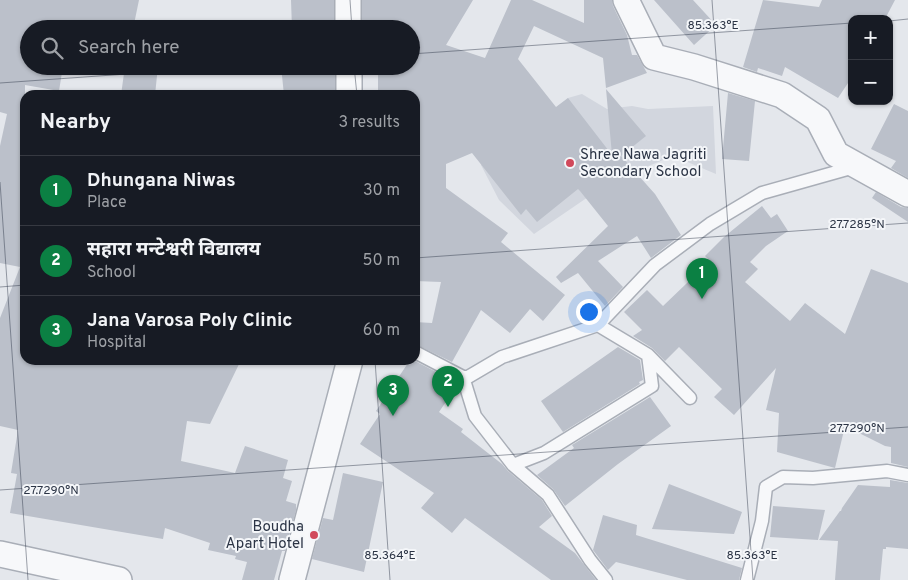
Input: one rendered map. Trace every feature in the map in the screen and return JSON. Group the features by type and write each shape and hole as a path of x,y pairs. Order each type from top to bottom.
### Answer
{"street":[{"path":"348,0 348,20"},
{"path":"626,0 654,57 694,67 782,96 818,119 836,154 908,194"},
{"path":"349,75 349,90"},
{"path":"292,580 349,365"},
{"path":"0,554 119,580"}],"lane":[{"path":"420,355 463,377 468,377 502,357 598,325 655,264 710,224 762,194 858,166"},
{"path":"598,325 648,356 690,398"},
{"path":"513,465 544,453 652,386 648,356"},
{"path":"463,377 476,416 513,465 548,495 590,560 606,580"},
{"path":"747,580 762,521 766,487 783,477 813,478 887,471 908,476"}],"shaded area":[{"name":"Shree Nawa Jagriti Secondary School","path":"582,94 607,109 632,106 648,109 713,106 716,174 685,161 680,153 610,182 534,234 499,200 481,165 568,98"}],"building":[{"path":"0,0 139,0 135,20 20,20 20,75 62,75 59,90 25,85 25,90 20,90 20,267 0,263 0,146 7,114 0,112"},
{"path":"291,0 334,0 334,20 292,20"},
{"path":"362,0 473,0 446,45 485,58 511,0 532,0 584,23 584,0 612,0 627,35 632,55 637,55 647,73 606,88 603,58 534,26 518,59 556,107 568,98 612,155 606,89 646,136 621,156 655,194 681,235 651,258 637,236 598,261 623,287 605,306 578,273 561,283 556,277 608,226 578,189 537,222 526,209 521,215 472,153 446,164 446,188 508,233 501,242 565,295 543,321 530,309 510,333 481,310 452,362 420,346 420,322 432,323 441,282 420,281 420,90 378,90 378,75 420,75 420,20 362,20"},
{"path":"654,0 693,0 716,25 694,45"},
{"path":"763,0 819,7 822,0 895,0 887,15 848,15 848,83 838,98 785,67 782,76 758,68 757,72 743,67"},
{"path":"124,75 157,75 156,90 122,90"},
{"path":"282,75 335,75 335,90 283,90"},
{"path":"728,93 755,101 749,161 722,159"},
{"path":"894,104 908,111 908,178 891,168 896,161 871,149"},
{"path":"876,192 901,207 908,208 908,222 872,198"},
{"path":"762,206 771,218 777,214 788,231 766,246 750,262 758,269 745,282 790,321 805,303 845,334 871,269 908,283 908,467 891,463 891,447 885,446 845,426 835,468 777,452 779,413 766,410 776,368 734,415 714,397 722,389 679,347 665,361 652,348 633,336 642,330 624,312 647,290 663,306 710,261 705,256 724,237"},
{"path":"20,267 20,365 239,365 210,424 187,421 181,461 235,473 245,446 288,460 283,478 292,481 286,501 296,504 296,510 285,551 282,551 274,580 242,580 247,562 235,559 236,556 208,550 210,543 165,528 163,539 10,513 17,474 11,473 18,430 0,426 0,318"},
{"path":"618,347 640,360 643,380 639,382 640,384 563,432 541,401"},
{"path":"420,364 444,376 443,378 456,387 439,412 463,429 461,432 502,464 542,500 552,516 539,527 575,553 596,580 551,580 465,518 452,533 421,508 434,493 360,444 380,414 376,411 407,365"},
{"path":"650,397 671,426 618,464 565,506 553,489 537,475 574,448 572,445"},
{"path":"343,473 383,482 364,572 312,559 323,518 333,520"},
{"path":"890,480 908,483 908,549 886,547 886,549 883,549 880,580 835,580 838,541 819,540 858,485 890,487"},
{"path":"669,484 742,512 734,534 652,529"},
{"path":"773,506 825,510 818,540 770,537"},
{"path":"603,515 637,525 636,535 742,568 739,580 687,580 616,562 608,570 593,550"}],"place":[{"name":"Shree Nawa Jagriti Secondary School","path":"570,163"},
{"name":"Dhungana Niwas","path":"702,299"},
{"name":"सहारा मन्टेश्वरी विद्यालय","path":"448,407"},
{"name":"Jana Varosa Poly Clinic","path":"393,416"},
{"name":"Boudha Apart Hotel","path":"314,535"}]}
